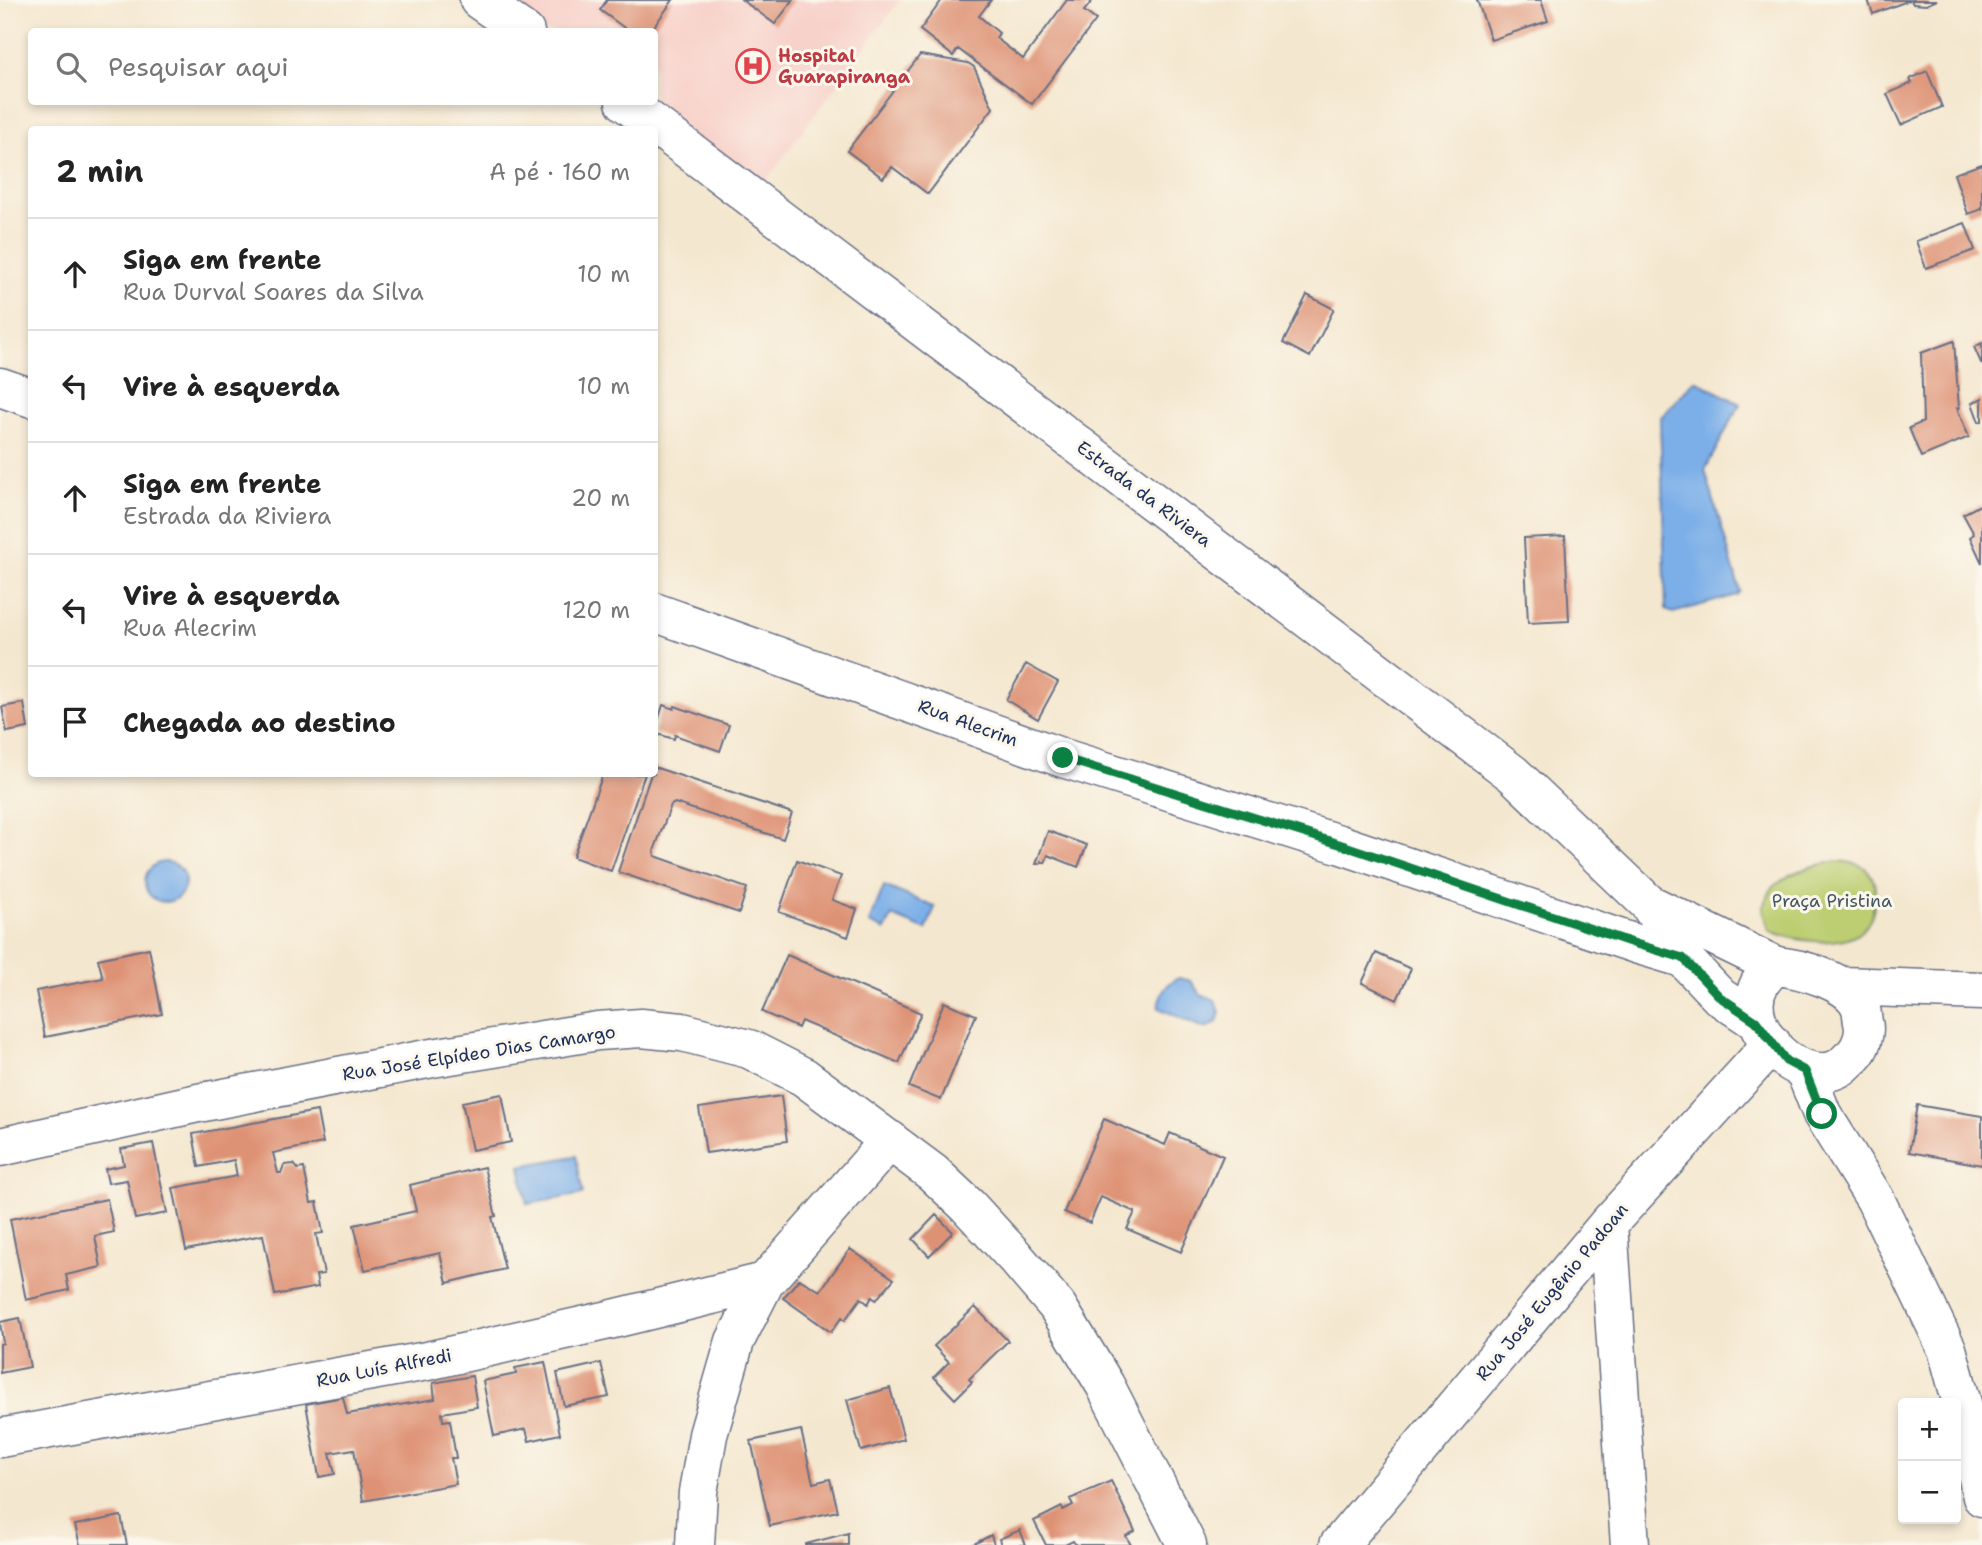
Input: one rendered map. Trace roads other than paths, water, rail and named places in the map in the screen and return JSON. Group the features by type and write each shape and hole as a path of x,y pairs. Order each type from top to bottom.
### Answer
{"street":[{"path":"480,0 519,28"},
{"name":"Estrada da Riviera","path":"629,105 657,126"},
{"name":"Estrada da Riviera","path":"658,127 1513,774 1649,904 1683,958 1720,997 1764,1033"},
{"path":"0,387 28,397"},
{"name":"Rua Alecrim","path":"658,613 1063,758 1339,844 1683,958"},
{"name":"Estrada da Riviera","path":"1649,904 1776,966"},
{"path":"1842,986 1860,1004 1865,1029 1858,1051 1823,1069 1786,1061 1764,1033 1753,1006 1756,989 1764,975 1776,966 1793,967 1842,986 1982,990"},
{"path":"1865,1029 1933,989"},
{"name":"Rua José Elpídeo Dias Camargo","path":"0,1147 198,1103 432,1058 587,1032 641,1028 682,1032 749,1049 804,1077 933,1173 968,1206 1058,1306 1104,1385 1186,1545"},
{"name":"Rua José Eugênio Padoan","path":"1339,1545 1764,1033"},
{"path":"1823,1069 1822,1114 1875,1199 1947,1349 1963,1407 1982,1497"},
{"path":"695,1545 698,1492 708,1435 735,1340 765,1282 890,1140"},
{"path":"1608,1224 1630,1545"},
{"name":"Rua Luís Alfredi","path":"0,1438 426,1361 765,1282"}],"water":[{"path":"1695,380 1740,404 1705,470 1740,591 1737,595 1673,613 1666,610 1660,418"},
{"path":"165,862 179,868 185,882 179,896 165,902 151,896 145,882 151,868"},
{"path":"884,886 935,907 926,930 892,916 885,930 869,923"},
{"path":"1179,978 1191,981 1200,994 1215,1000 1220,1012 1217,1022 1201,1027 1159,1008 1164,990"},
{"path":"576,1156 583,1194 527,1204 520,1166"}],"place":[{"name":"Hospital Guarapiranga","path":"753,66"}],"park label":[{"name":"Praça Pristina","path":"1832,901"}]}
